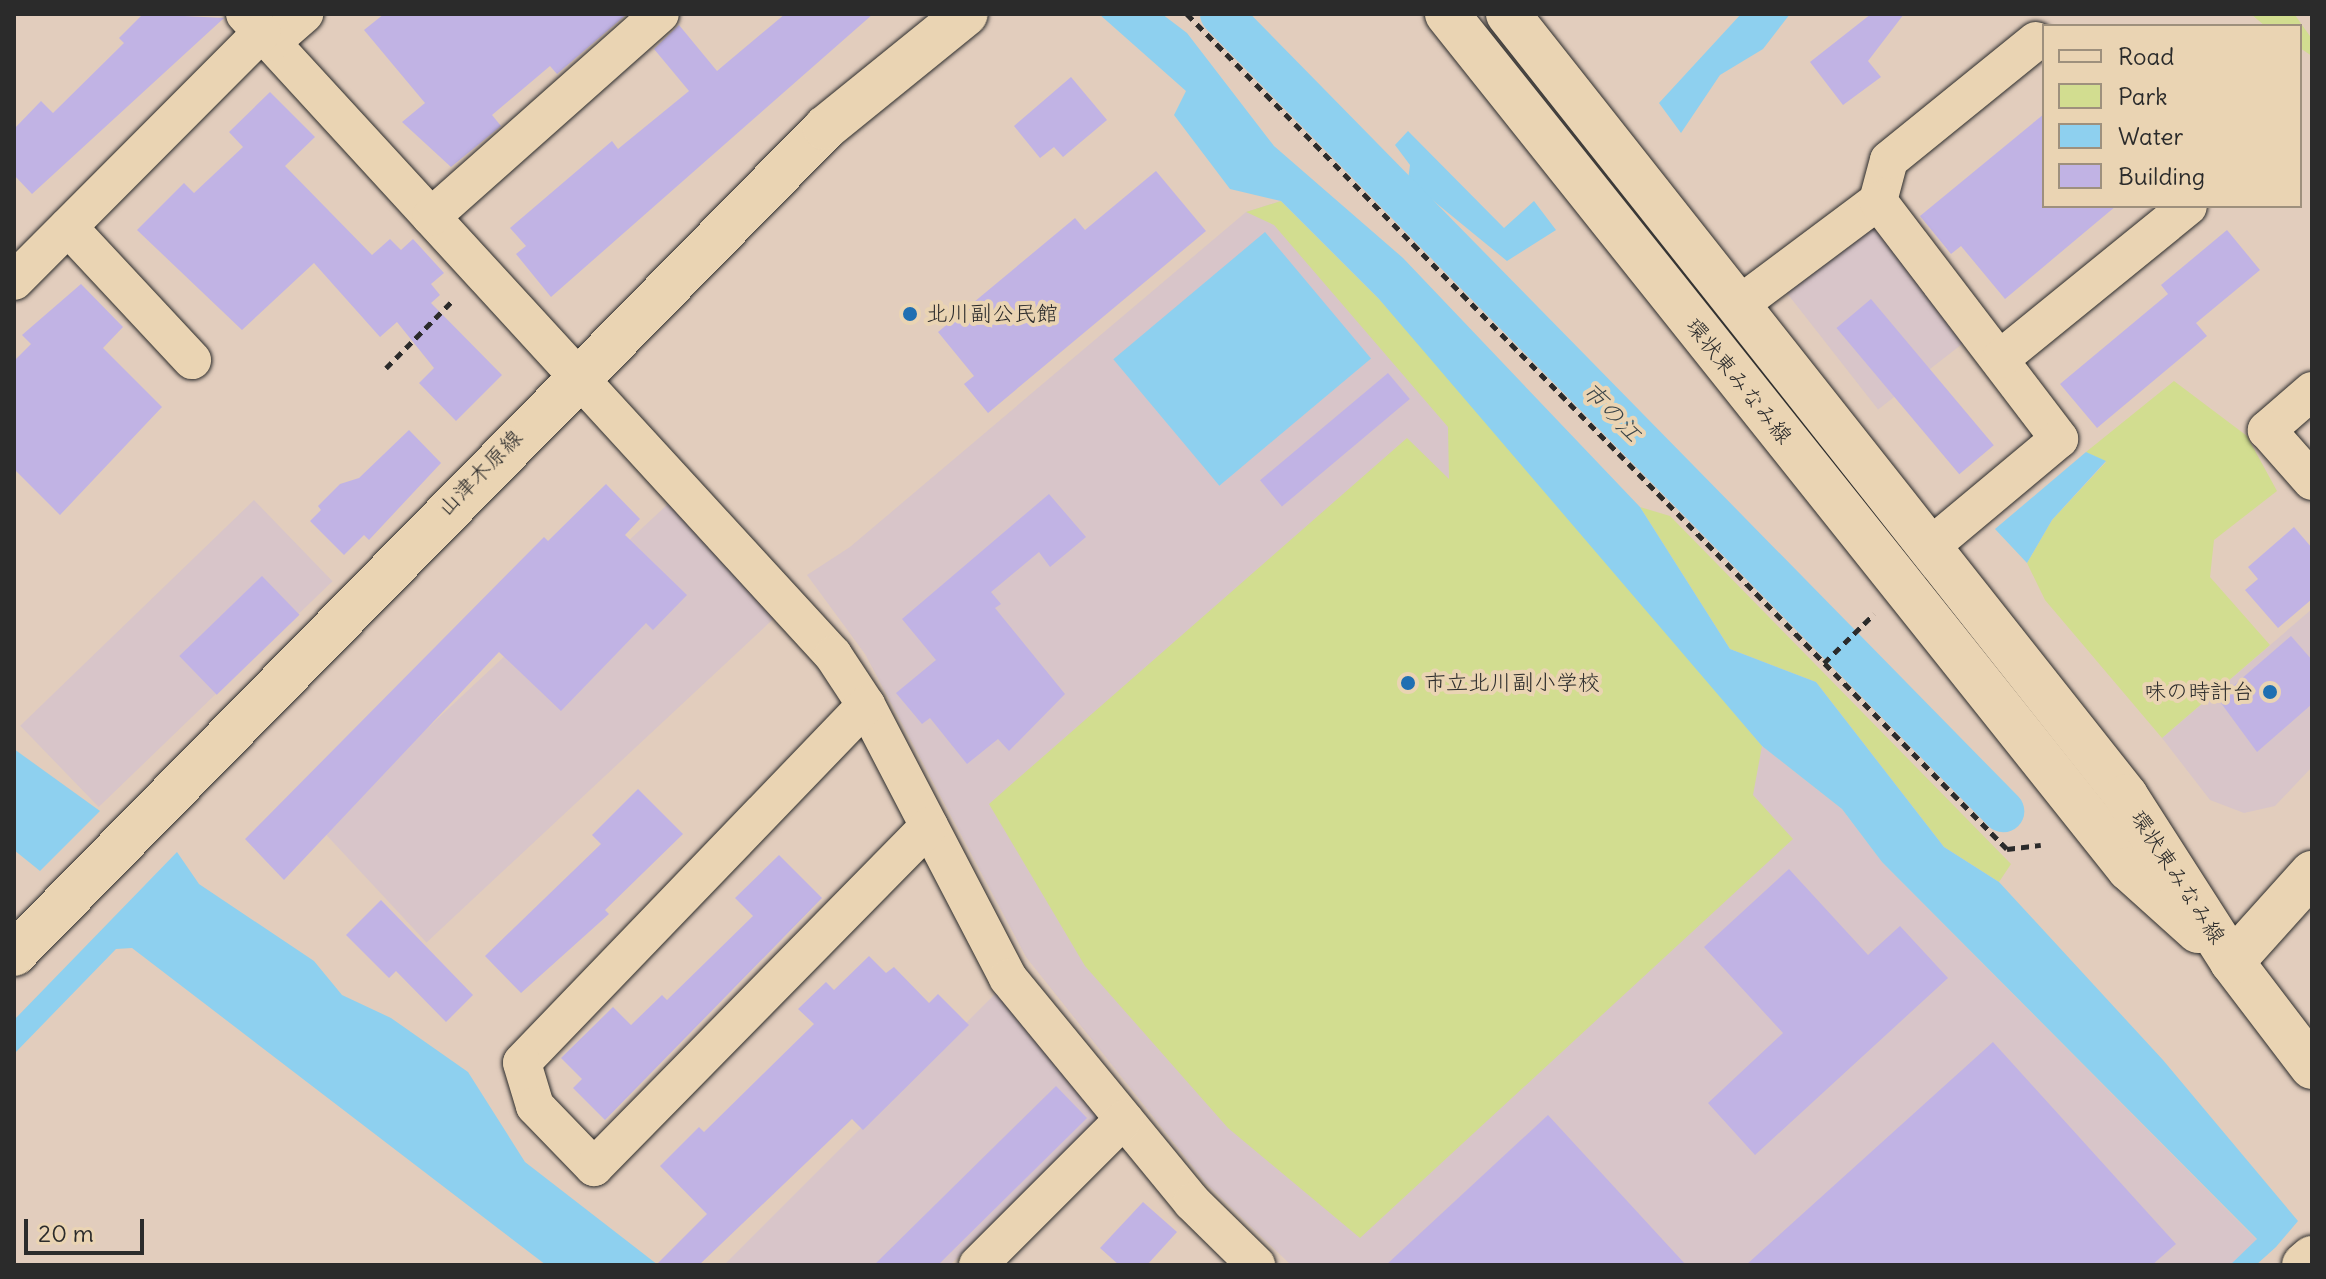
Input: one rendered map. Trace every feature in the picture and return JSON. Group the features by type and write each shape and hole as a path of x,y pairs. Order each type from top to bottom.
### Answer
{"street":[{"path":"14,281 260,30 304,14"},
{"path":"431,217 660,14"},
{"name":"山津木原線","path":"14,954 575,376 825,128 966,14"},
{"name":"環状東みなみ線","path":"1447,14 2129,869 2232,962"},
{"name":"環状東みなみ線","path":"1508,14 1931,546 2162,845 2232,962"},
{"path":"260,30 833,655 866,705 1008,978 1192,1202 1256,1265"},
{"path":"1739,305 1878,201 1889,160 2036,41"},
{"path":"1878,201 2059,439 1931,546"},
{"path":"2000,359 2186,208"},
{"path":"68,227 192,360"},
{"path":"2312,391 2267,430 2312,481"},
{"path":"866,705 522,1063 535,1106 594,1167 929,826"},
{"path":"2312,873 2232,962 2312,1067"},
{"path":"978,1265 1124,1119"},
{"path":"2304,1265 2312,1258"}],"path":[{"path":"1187,14 2007,849 2041,845"},
{"path":"386,368 480,272"},
{"path":"1824,663 1875,613"}],"shaded area":[{"name":"市立北川副小学校","path":"1281,201 1762,746 1842,809 1882,862 2257,1240 2230,1265 1291,1265 1206,1183 1026,957 865,654 807,575 850,547 1246,212"},
{"path":"1876,212 1973,336 1878,410 1781,286"},
{"path":"254,500 332,581 99,807 20,726"},
{"path":"669,503 775,617 427,942 320,828"},
{"path":"2312,609 2312,767 2275,806 2244,813 2210,800 2162,738"},
{"path":"1001,988 1102,1115 950,1265 724,1265"}],"green space":[{"path":"2251,14 2295,15 2301,24 2263,24"},
{"path":"2302,25 2312,39 2312,56 2302,49"},
{"path":"1281,201 1379,299 1512,448 1762,746 1753,795 1793,839 1360,1238 1228,1128 1085,966 989,804 1407,438 1449,479 1448,427 1274,225 1246,212"},
{"path":"2174,381 2247,436 2277,491 2214,540 2210,577 2270,645 2162,738 2045,600 2027,563 2052,520 2106,462 2086,452"},
{"path":"1640,507 1670,516 2011,864 1999,882 1944,847 1816,682 1730,649"}],"water":[{"path":"1099,14 1162,14 1187,33 1274,146 1403,258 1640,507 1730,649 1816,682 1944,847 1999,882 2163,1060 2298,1221 2276,1247 2256,1265 2230,1265 2257,1239 1882,862 1842,809 1762,746 1379,299 1281,201 1230,189 1174,115 1186,91"},
{"path":"1741,14 1790,14 1763,49 1720,75 1681,133 1659,103"},
{"path":"1408,131 1504,228 1534,201 1556,230 1507,261 1408,180 1410,165 1395,145"},
{"path":"1265,232 1371,358 1219,486 1113,359"},
{"path":"2086,452 2106,461 2052,520 2027,563 1995,529"},
{"path":"14,749 100,811 40,871 14,850"},
{"path":"177,852 199,884 314,961 342,995 391,1018 468,1072 525,1162 658,1265 546,1265 132,948 116,949 14,1054 14,1020"}],"building":[{"path":"143,14 224,18 32,194 14,175 14,129 41,101 53,113 124,43 119,38"},
{"path":"384,14 627,14 557,74 550,66 492,115 501,126 451,167 402,122 425,103 364,30"},
{"path":"785,14 873,14 551,297 516,254 526,246 510,228 612,141 618,149 689,91 654,49 679,25 717,71"},
{"path":"1871,14 1904,14 1868,61 1881,77 1843,105 1810,62"},
{"path":"1071,77 1107,120 1063,157 1054,147 1040,158 1014,126"},
{"path":"270,92 315,137 285,166 372,255 390,239 401,250 413,239 444,273 431,284 440,295 431,303 502,375 456,421 419,383 434,368 397,322 380,337 314,263 242,330 137,230 184,183 194,193 243,147 229,132"},
{"path":"2042,116 2042,208 2114,208 2005,299 1961,246 1951,254 1920,216"},
{"path":"1156,171 1206,231 988,413 964,384 974,376 938,332 1075,218 1085,230"},
{"path":"2227,230 2260,270 2196,323 2207,336 2097,428 2060,384 2168,294 2161,285"},
{"path":"81,284 123,327 103,348 162,407 60,515 14,469 14,361 31,344 22,335"},
{"path":"1871,299 1994,445 1959,474 1837,328"},
{"path":"1388,373 1410,399 1282,506 1260,480"},
{"path":"409,430 441,463 369,540 364,535 344,555 310,521 321,510 318,506 340,484 359,478"},
{"path":"606,484 640,519 625,535 687,595 653,630 646,623 561,711 499,652 284,880 245,839 544,537 548,541"},
{"path":"1049,494 1086,537 1050,567 1039,552 991,592 1001,604 995,608 1065,694 1009,751 998,739 967,764 930,718 922,724 896,693 936,660 902,619"},
{"path":"2294,527 2312,548 2312,599 2278,628 2245,590 2258,579 2248,567"},
{"path":"262,576 300,615 217,695 179,656"},
{"path":"2291,636 2312,660 2312,704 2257,752 2218,699"},
{"path":"638,789 683,834 605,910 609,914 521,993 485,956 601,844 592,835"},
{"path":"779,855 822,898 605,1120 573,1088 582,1079 561,1058 613,1007 631,1025 662,995 667,1000 753,916 735,898"},
{"path":"1789,869 1868,955 1900,926 1948,978 1755,1155 1708,1103 1783,1033 1704,947"},
{"path":"381,900 473,995 446,1022 396,971 389,978 346,935"},
{"path":"869,956 886,973 894,967 929,1003 938,994 969,1025 863,1130 852,1119 699,1265 656,1265 707,1214 660,1166 699,1127 704,1132 814,1024 798,1009 826,982 834,990"},
{"path":"1993,1042 2176,1244 2152,1265 1746,1265"},
{"path":"1056,1086 1087,1118 938,1265 874,1265"},
{"path":"1548,1115 1686,1265 1386,1265"},
{"path":"1143,1202 1177,1232 1147,1265 1119,1265 1100,1248"}],"waterway":[{"name":"市の江","path":"1221,14 2003,811"}],"place":[{"name":"北川副公民館","path":"910,314"},
{"name":"市立北川副小学校","path":"1408,683"},
{"name":"味の時計台","path":"2270,692"}]}
